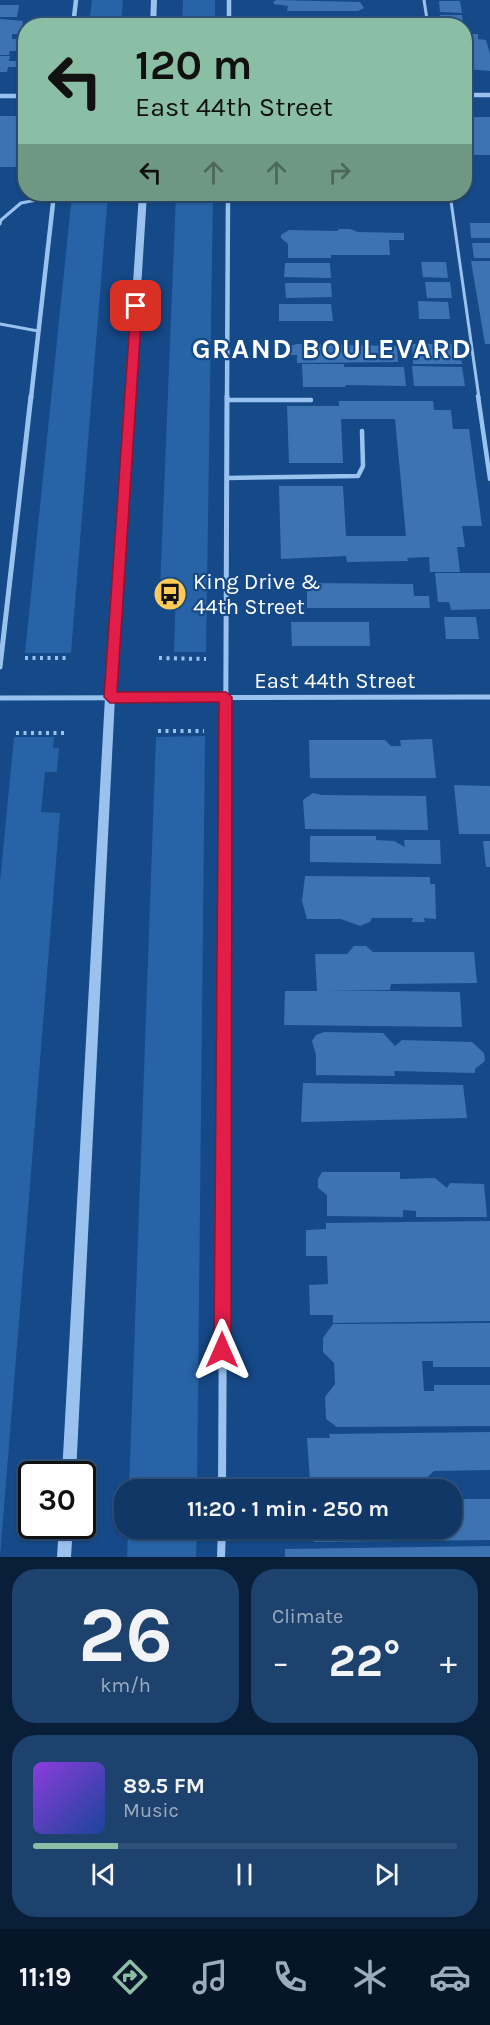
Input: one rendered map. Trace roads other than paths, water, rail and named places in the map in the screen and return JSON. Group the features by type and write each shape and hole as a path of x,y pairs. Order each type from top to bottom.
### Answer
{"street":[{"path":"74,18 76,0"},
{"path":"153,18 154,0"},
{"path":"229,0 229,18"},
{"path":"472,95 490,95"},
{"path":"0,96 18,96"},
{"path":"0,667 53,201"},
{"path":"70,1461 110,697 143,201"},
{"path":"222,1479 228,201"},
{"name":"East 44th Street","path":"0,698 490,697"},
{"path":"64,1557 65,1539"},
{"path":"221,1557 222,1539"}],"lane":[{"path":"424,0 427,18"},
{"path":"0,224 1,219 21,203 29,201"},
{"path":"451,201 490,478"},
{"path":"0,324 38,331"},
{"path":"227,400 311,400"},
{"path":"227,478 358,476 363,466 362,431"}],"place":[{"name":"King Drive & 44th Street","path":"170,594"}],"district":[{"name":"GRAND BOULEVARD","path":"332,348"}]}
